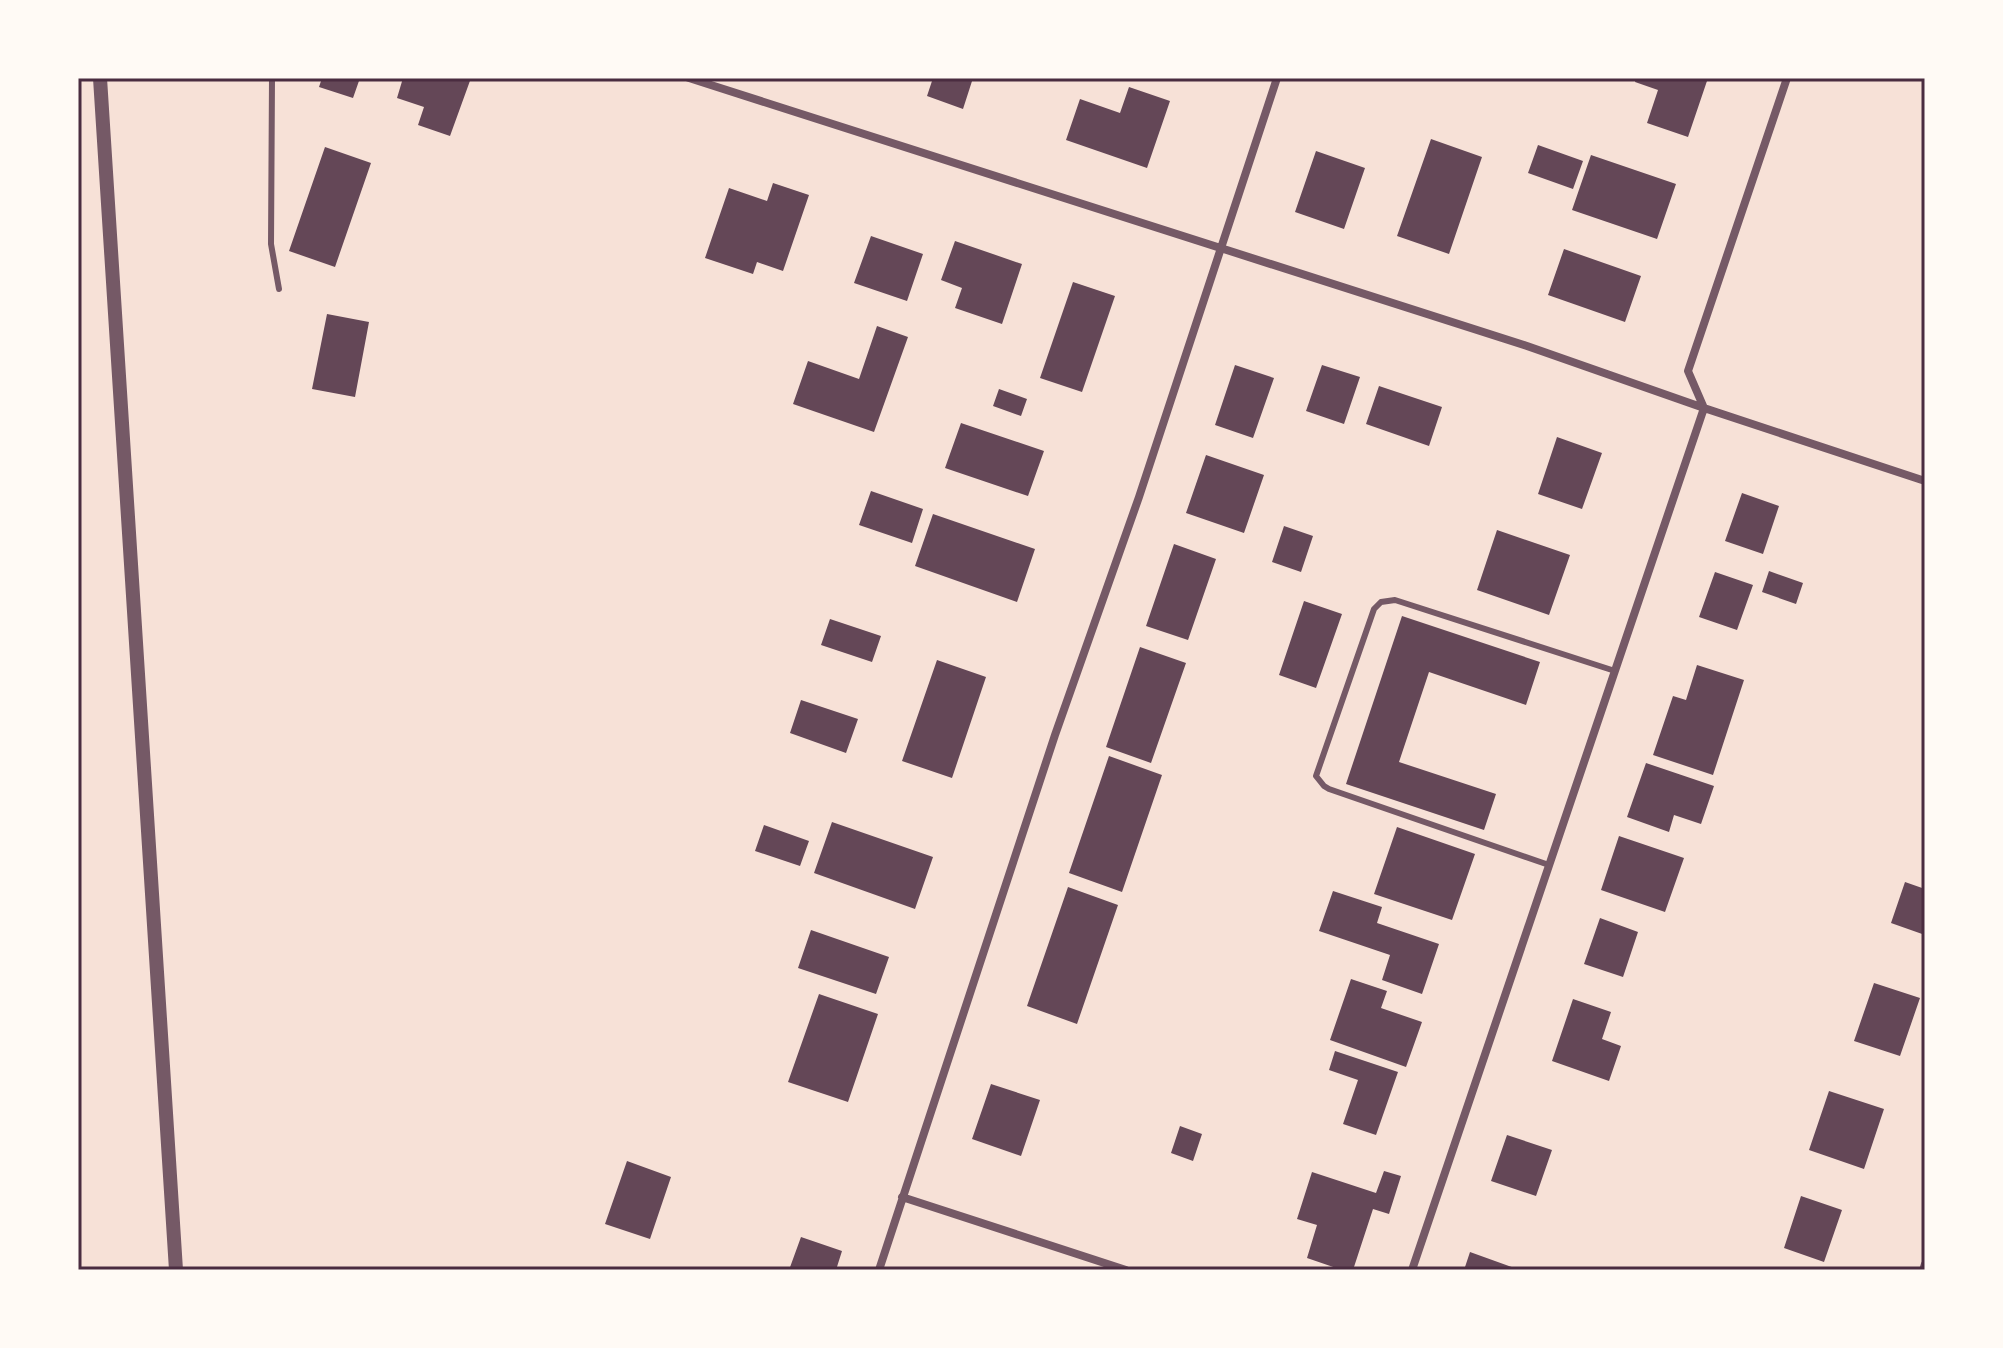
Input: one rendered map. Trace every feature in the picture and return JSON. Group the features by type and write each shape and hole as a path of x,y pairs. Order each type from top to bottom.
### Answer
{"street":[{"path":"100,78 176,1270"},
{"path":"689,78 1527,346 1925,481"},
{"path":"879,1270 1050,750 1139,497 1277,78"},
{"path":"1412,1270 1704,408 1688,371 1787,78"},
{"path":"902,1197 1126,1270"},
{"path":"1923,1270 1925,1264"}],"lane":[{"path":"272,78 271,244 279,289"},
{"path":"1549,865 1329,789 1316,776 1374,609 1381,602 1395,600 1615,671"}],"building":[{"path":"322,78 360,78 353,98 319,87"},
{"path":"403,78 471,78 450,136 418,125 424,107 397,98"},
{"path":"933,78 973,78 963,109 927,96"},
{"path":"1636,78 1708,78 1688,137 1647,123 1658,90 1635,82"},
{"path":"1129,87 1170,101 1147,168 1066,140 1080,99 1120,113"},
{"path":"1431,139 1482,157 1449,254 1397,236"},
{"path":"1538,145 1583,161 1573,189 1528,173"},
{"path":"325,147 371,163 335,267 289,251"},
{"path":"1316,151 1365,168 1344,229 1295,212"},
{"path":"1591,155 1676,184 1657,239 1572,210"},
{"path":"773,183 809,195 783,271 757,262 753,274 705,258 729,188 767,201"},
{"path":"871,236 923,254 907,301 854,283"},
{"path":"955,241 1022,264 1002,324 955,308 962,288 941,280"},
{"path":"1564,249 1641,276 1625,322 1548,295"},
{"path":"1073,282 1115,296 1082,392 1040,378"},
{"path":"327,314 369,322 355,397 312,389"},
{"path":"877,326 908,337 874,432 793,404 808,361 859,379"},
{"path":"1235,365 1274,378 1253,438 1215,425"},
{"path":"1322,365 1360,377 1344,424 1306,411"},
{"path":"1379,386 1442,407 1429,446 1366,424"},
{"path":"999,389 1027,399 1021,416 993,406"},
{"path":"961,423 1044,451 1028,496 945,468"},
{"path":"1557,437 1602,453 1582,509 1538,494"},
{"path":"1206,455 1264,475 1244,533 1186,513"},
{"path":"871,491 923,509 912,543 859,525"},
{"path":"1742,493 1779,506 1763,554 1725,541"},
{"path":"933,514 1035,549 1017,602 915,566"},
{"path":"1284,526 1313,536 1301,572 1272,562"},
{"path":"1497,530 1570,555 1549,615 1477,590"},
{"path":"1174,544 1216,559 1188,640 1146,626"},
{"path":"1769,571 1803,583 1796,604 1762,592"},
{"path":"1715,572 1753,585 1737,630 1699,617"},
{"path":"1304,601 1342,614 1316,688 1279,675"},
{"path":"1402,616 1540,662 1526,705 1429,672 1399,762 1496,794 1484,830 1346,784"},
{"path":"830,619 881,636 872,662 821,645"},
{"path":"1140,647 1186,663 1151,763 1106,747"},
{"path":"937,660 986,677 952,778 902,761"},
{"path":"1697,665 1744,680 1713,775 1653,755 1673,696 1686,700"},
{"path":"801,700 858,719 846,753 790,733"},
{"path":"1109,756 1162,775 1122,892 1069,873"},
{"path":"1646,763 1714,786 1701,824 1674,815 1669,832 1627,817"},
{"path":"832,822 933,857 915,909 814,873"},
{"path":"764,825 809,841 800,866 755,851"},
{"path":"1397,827 1475,854 1452,920 1374,894"},
{"path":"1619,836 1684,858 1665,912 1601,890"},
{"path":"1905,882 1925,889 1925,935 1891,923"},
{"path":"1068,887 1118,905 1077,1024 1027,1006"},
{"path":"1333,891 1382,907 1377,923 1439,944 1422,994 1382,980 1390,955 1319,931"},
{"path":"1600,918 1638,932 1623,977 1584,964"},
{"path":"811,930 889,957 876,994 798,968"},
{"path":"1351,979 1387,991 1381,1008 1422,1022 1406,1067 1330,1040"},
{"path":"1874,983 1920,998 1900,1056 1854,1041"},
{"path":"819,994 878,1014 848,1102 788,1082"},
{"path":"1573,999 1611,1012 1602,1039 1621,1046 1609,1081 1552,1061"},
{"path":"1335,1051 1398,1072 1376,1135 1343,1124 1358,1080 1329,1070"},
{"path":"991,1084 1040,1100 1021,1156 972,1139"},
{"path":"1829,1091 1884,1109 1864,1169 1809,1150"},
{"path":"1180,1126 1202,1134 1193,1161 1171,1153"},
{"path":"1507,1135 1552,1150 1536,1196 1491,1181"},
{"path":"627,1161 671,1177 650,1239 605,1224"},
{"path":"1384,1171 1401,1176 1389,1214 1373,1209 1353,1270 1342,1270 1307,1258 1317,1225 1297,1219 1312,1172 1376,1193"},
{"path":"1801,1196 1842,1210 1824,1262 1784,1248"},
{"path":"801,1237 842,1251 836,1270 789,1270"},
{"path":"1470,1252 1520,1270 1464,1270"}]}
